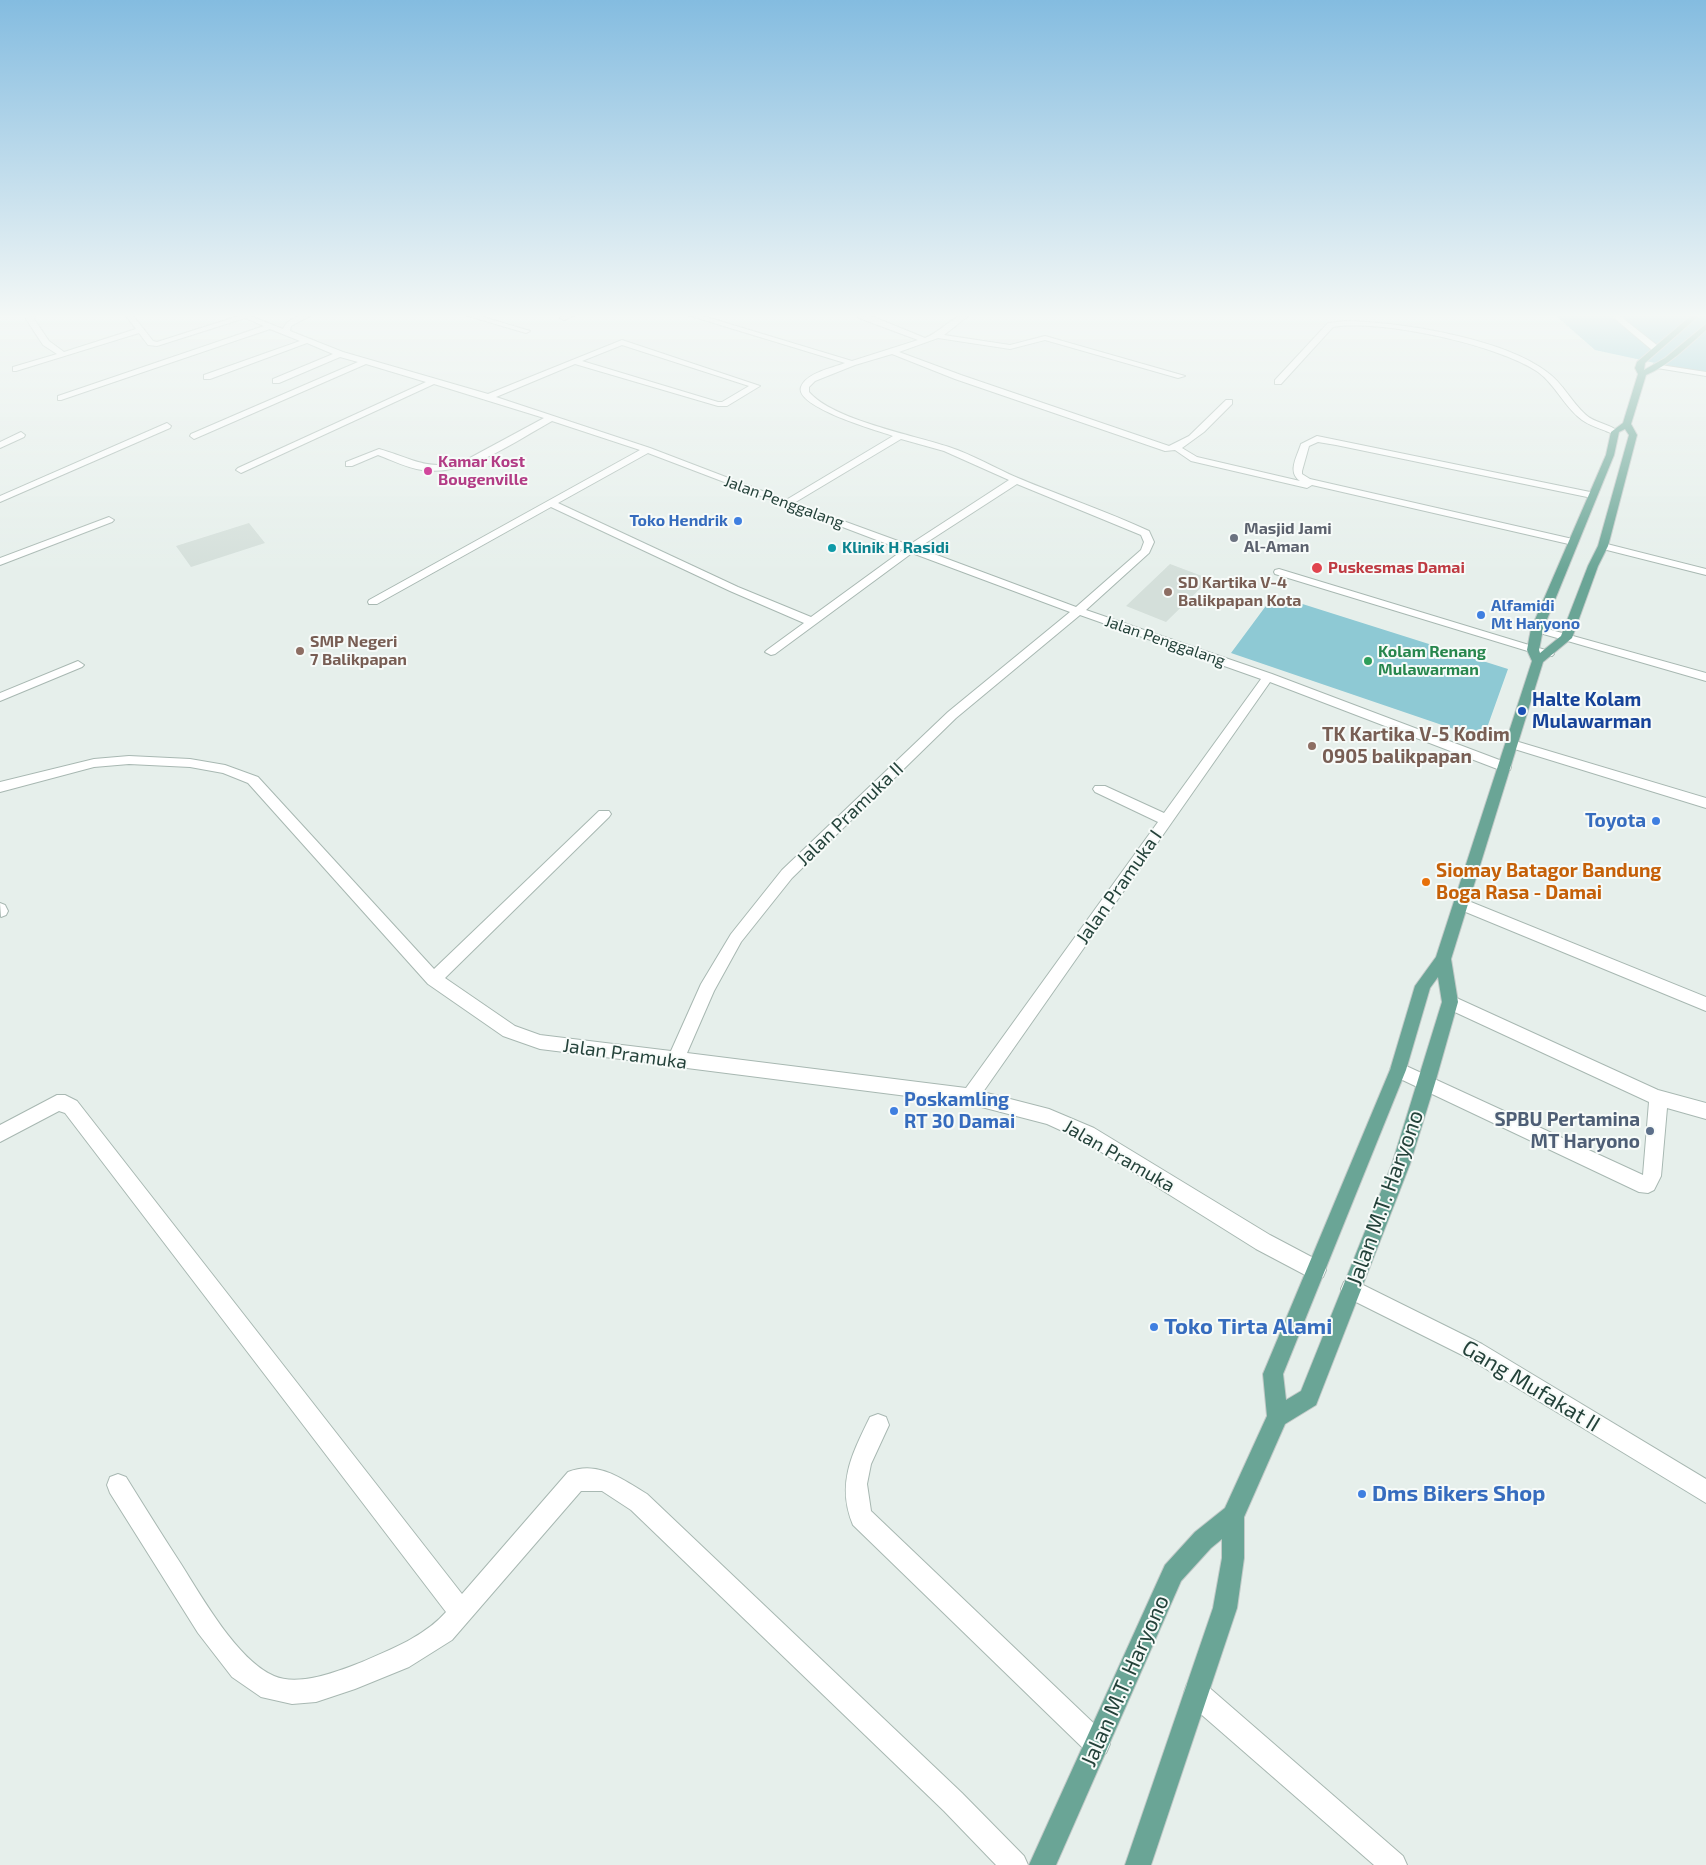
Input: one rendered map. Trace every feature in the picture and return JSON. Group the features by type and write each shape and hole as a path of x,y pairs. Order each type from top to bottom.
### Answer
{"main road":[{"path":"1615,432 1627,424 1634,400"},
{"path":"1540,655 1566,638 1593,566 1603,546 1633,435 1627,424"},
{"path":"1615,432 1633,435"},
{"name":"Jalan M.T. Haryono","path":"1138,1865 1225,1608 1233,1558 1233,1516 1278,1417 1273,1374 1398,1070 1423,986 1443,959 1540,655 1537,630 1610,455 1615,432"},
{"name":"Jalan M.T. Haryono","path":"1278,1417 1310,1398 1401,1164 1450,1002 1443,959"},
{"name":"Jalan M.T. Haryono","path":"1042,1865 1173,1574 1203,1540 1233,1516"}],"street":[{"path":"194,436 276,400"},
{"path":"241,470 393,400"},
{"name":"Jalan Penggalang","path":"497,400 646,450 1078,611 1268,677 1505,767"},
{"path":"705,400 724,404 731,400"},
{"name":"Jalan Pramuka II","path":"675,1061 707,990 736,938 787,874 952,715 1078,611 1145,551 1149,542 1145,533 1113,518 1016,480 947,449 900,436 827,410 813,400"},
{"path":"1023,400 1168,449 1177,448 1185,444 1229,402"},
{"path":"1570,400 1582,416 1615,432"},
{"path":"349,464 379,452 420,467 457,466 492,450 552,418"},
{"path":"0,498 167,426"},
{"path":"0,445 21,435"},
{"path":"787,502 900,436"},
{"path":"1572,544 1307,481 1298,475 1297,472 1305,444 1317,440 1336,442 1592,495"},
{"path":"1177,448 1194,459 1572,544"},
{"path":"373,602 646,450"},
{"path":"770,652 912,548 1016,480"},
{"path":"552,504 734,589 812,622"},
{"path":"0,562 109,520"},
{"path":"1603,546 1706,572"},
{"path":"1279,572 1540,655"},
{"path":"1537,630 1706,677"},
{"path":"0,697 78,665"},
{"name":"Jalan Pramuka I","path":"970,1096 1268,677"},
{"path":"1512,744 1706,803"},
{"name":"Jalan Pramuka","path":"0,786 94,763 129,760 190,763 225,769 253,780 434,979 508,1032 540,1042 675,1061 970,1096 1049,1118 1088,1134 1263,1242 1316,1270"},
{"path":"1100,789 1166,820"},
{"path":"434,979 604,814"},
{"path":"1461,904 1706,1004"},
{"path":"1450,1002 1655,1097 1706,1112"},
{"path":"1398,1070 1645,1185 1648,1184 1652,1176 1659,1103 1655,1097"},
{"path":"0,1134 57,1103 65,1103 71,1107 462,1613"},
{"name":"Gang Mufakat II","path":"1351,1289 1475,1351 1706,1492"},
{"path":"878,1425 860,1462 856,1484 861,1517 1097,1744"},
{"path":"118,1485 206,1625 241,1668 270,1688 292,1692 316,1690 355,1677 419,1648 444,1632 536,1528 568,1487 576,1480 582,1479 606,1481 639,1502 953,1802 1015,1865"},
{"path":"1196,1693 1394,1865"}],"shaded area":[{"path":"249,523 265,543 191,567 176,546"},
{"name":"SD Kartika V-4 Balikpapan Kota","path":"1170,564 1210,579 1166,622 1126,606"}],"water":[{"name":"Kolam Renang Mulawarman","path":"1274,595 1508,669 1483,739 1231,653"}],"place":[{"name":"Kamar Kost Bougenville","path":"428,471"},
{"name":"Toko Hendrik","path":"738,521"},
{"name":"Masjid Jami Al-Aman","path":"1234,538"},
{"name":"Klinik H Rasidi","path":"832,548"},
{"name":"Puskesmas Damai","path":"1317,568"},
{"name":"SD Kartika V-4 Balikpapan Kota","path":"1168,592"},
{"name":"Alfamidi Mt Haryono","path":"1481,615"},
{"name":"SMP Negeri 7 Balikpapan","path":"300,651"},
{"name":"Kolam Renang Mulawarman","path":"1368,661"},
{"name":"Halte Kolam Mulawarman","path":"1522,711"},
{"name":"TK Kartika V-5 Kodim 0905 balikpapan","path":"1312,746"},
{"name":"Toyota","path":"1656,821"},
{"name":"Siomay Batagor Bandung Boga Rasa - Damai","path":"1426,882"},
{"name":"Poskamling RT 30 Damai","path":"894,1111"},
{"name":"SPBU Pertamina MT Haryono","path":"1650,1131"},
{"name":"Toko Tirta Alami","path":"1154,1327"},
{"name":"Dms Bikers Shop","path":"1362,1494"}]}
